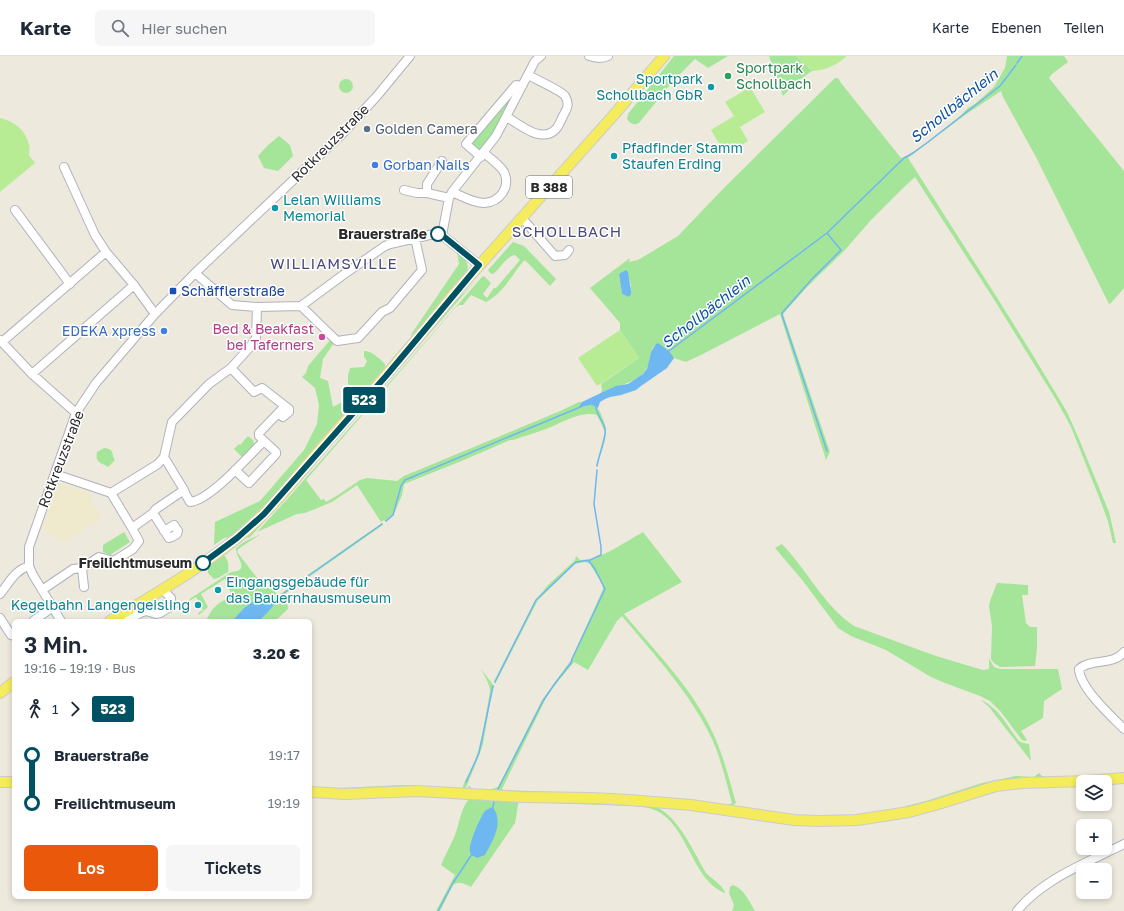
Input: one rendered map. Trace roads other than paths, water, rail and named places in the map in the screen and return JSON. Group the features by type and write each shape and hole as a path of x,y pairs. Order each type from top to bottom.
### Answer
{"main road":[{"name":"B 388","path":"113,619 203,563 237,538 264,514 479,265 612,117 664,56"},
{"path":"0,693 12,684"},
{"path":"312,792 345,794 417,791 506,796 624,799 691,805 794,820 819,821 857,820 909,812 986,788 1001,785 1023,783 1088,782 1124,778"},
{"path":"0,782 12,782"}],"street":[{"name":"Rotkreuzstraße","path":"29,566 29,547 76,413 96,383 155,314 213,255 334,142 377,96 410,56"},
{"path":"442,235 451,195 496,136 535,61 541,56"},
{"path":"589,56 599,58 608,56"},
{"path":"507,117 537,134 544,136 557,128 568,107 563,94 528,75"},
{"path":"404,190 417,193 451,195 482,203 486,203 502,195 506,183 504,173 495,162 466,144 516,85 522,86"},
{"path":"427,194 427,184 442,161"},
{"path":"64,167 95,235 106,252 134,285 155,314"},
{"path":"15,210 70,284"},
{"path":"522,218 555,256 565,255 569,250"},
{"path":"195,273 232,304 257,307 301,306 385,246 415,238 434,234 442,235 479,265"},
{"path":"301,306 337,341 358,338 382,312 390,308 422,270 415,238"},
{"path":"0,353 3,343 106,252"},
{"path":"32,374 134,285"},
{"path":"111,493 158,464 164,457 172,422 209,384 231,368 256,338 257,307"},
{"path":"3,343 32,374 76,413"},
{"path":"231,368 254,392 262,388 285,406 259,433 259,436 276,452 276,454 249,483 235,470"},
{"path":"164,457 190,502 196,501 219,486 264,441"},
{"path":"42,590 73,569 82,568 99,556 114,561 133,549 138,541 111,493 55,474"},
{"path":"132,528 184,490"},
{"path":"153,513 164,531"},
{"path":"0,594 16,573 23,567 29,566 60,619"},
{"path":"82,568 84,587"},
{"path":"130,619 146,611 160,614 170,607 171,598 162,589"},
{"path":"36,619 53,607"},
{"path":"0,618 12,632"},
{"path":"1124,652 1121,656 1111,660 1087,664 1079,669 1081,679 1091,693 1102,707 1124,728"},
{"path":"1017,911 1028,898 1046,884 1124,844"}],"water":[{"path":"626,270 628,272 631,291 629,297 622,294 619,274"},
{"path":"658,343 669,351 674,358 667,368 636,390 605,399 600,402 598,408 591,405 577,409 582,402 616,386 628,384 643,374 647,369 651,352"},
{"path":"266,593 268,593 276,602 261,619 234,619 244,608"},
{"path":"493,807 498,819 496,831 485,855 477,858 470,852 473,838 483,814 485,811"}],"waterway":[{"name":"Schollbächlein","path":"1017,63 1022,56"},
{"name":"Schollbächlein","path":"669,351 827,233 904,158 928,142 1000,86 1016,65"},
{"path":"827,233 841,250 812,279 782,313 782,315 827,451"},
{"path":"595,403 596,410 605,429 604,442 597,466"},
{"name":"Schollbächlein","path":"386,521 393,515 401,486 405,480 578,408"},
{"path":"495,682 536,600 576,562 590,560 601,555 594,504 597,470"},
{"name":"Schollbächlein","path":"274,600 382,524"},
{"path":"498,789 543,701 571,663 605,589 595,569 589,561"},
{"path":"466,782 479,753 493,686"},
{"path":"493,807 494,801"},
{"path":"438,911 453,883 472,854"}],"place":[{"name":"Sportpark Schollbach","path":"728,76"},
{"name":"Sportpark Schollbach GbR","path":"711,87"},
{"name":"Golden Camera","path":"367,129"},
{"name":"Pfadfinder Stamm Staufen Erding","path":"614,156"},
{"name":"Gorban Nails","path":"375,165"},
{"name":"Lelan Williams Memorial","path":"275,208"},
{"name":"Brauerstraße","path":"438,234"},
{"name":"Schäfflerstraße","path":"173,291"},
{"name":"EDEKA xpress","path":"164,331"},
{"name":"Bed & Beakfast bei Taferners","path":"322,337"},
{"name":"Freilichtmuseum","path":"203,563"},
{"name":"Eingangsgebäude für das Bauernhausmuseum","path":"218,590"},
{"name":"Kegelbahn Langengeisling","path":"198,605"}],"district":[{"name":"SCHOLLBACH","path":"567,232"},
{"name":"WILLIAMSVILLE","path":"334,264"}]}
